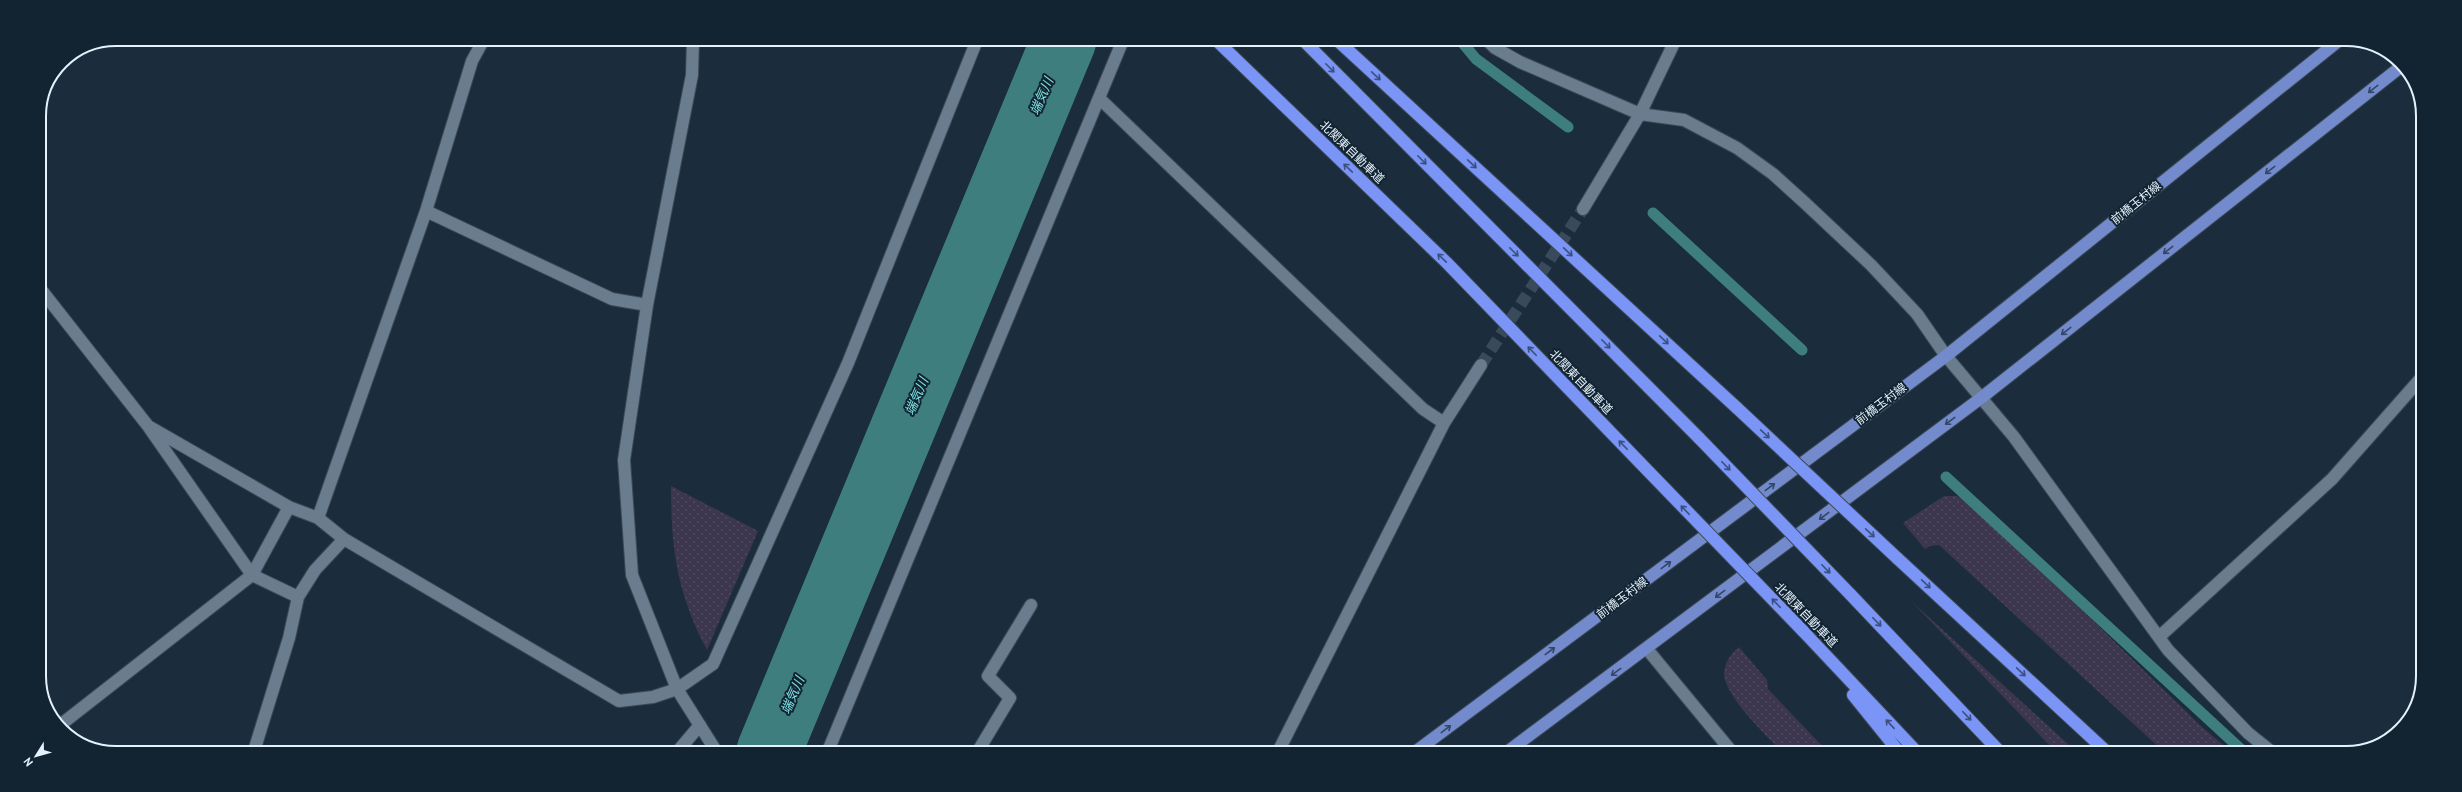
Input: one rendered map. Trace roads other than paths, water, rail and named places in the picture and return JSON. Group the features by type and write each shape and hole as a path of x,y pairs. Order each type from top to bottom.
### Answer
{"highway":[{"name":"北関東自動車道","path":"1222,46 1447,263 1803,631 1911,746"},
{"path":"1309,46 1699,438 1994,746"},
{"path":"1344,46 1737,408 2100,746"},
{"path":"1803,631 1894,746"}],"main road":[{"name":"前橋玉村線","path":"1423,746 1946,356 2331,46"},
{"path":"1519,746 1981,398 2398,69"}],"street":[{"path":"318,518 426,211 472,62 480,46"},
{"path":"693,46 692,75 647,305 624,460 632,575 677,689 712,746"},
{"path":"148,426 290,507 318,518 344,539 619,701 653,697 677,689 713,664 848,363 975,46"},
{"path":"830,746 1121,46"},
{"path":"1493,46 1520,62 1640,114 1684,120 1737,148 1773,174 1871,265 1917,314 1946,356 2014,437 2159,637 2190,675 2248,733 2264,746"},
{"path":"1583,209 1640,114 1674,46"},
{"path":"1099,98 1423,409 1444,423"},
{"path":"426,211 612,298 647,305"},
{"path":"46,296 148,426 252,575 298,597"},
{"path":"1281,746 1444,423 1481,365"},
{"path":"2159,637 2332,478 2416,384"},
{"path":"63,722 252,575 290,507"},
{"path":"255,746 289,638 298,597 315,570 344,539"},
{"path":"981,746 1010,698 988,676 1031,605"},
{"path":"1647,649 1727,746"},
{"path":"682,746 700,725"}],"waterway":[{"name":"端気川","path":"771,746 1062,46"},
{"path":"1465,46 1476,59 1568,127"},
{"path":"1653,213 1802,350"},
{"path":"1946,477 2237,746"}],"tunnel":[{"path":"1481,365 1583,209"}]}
